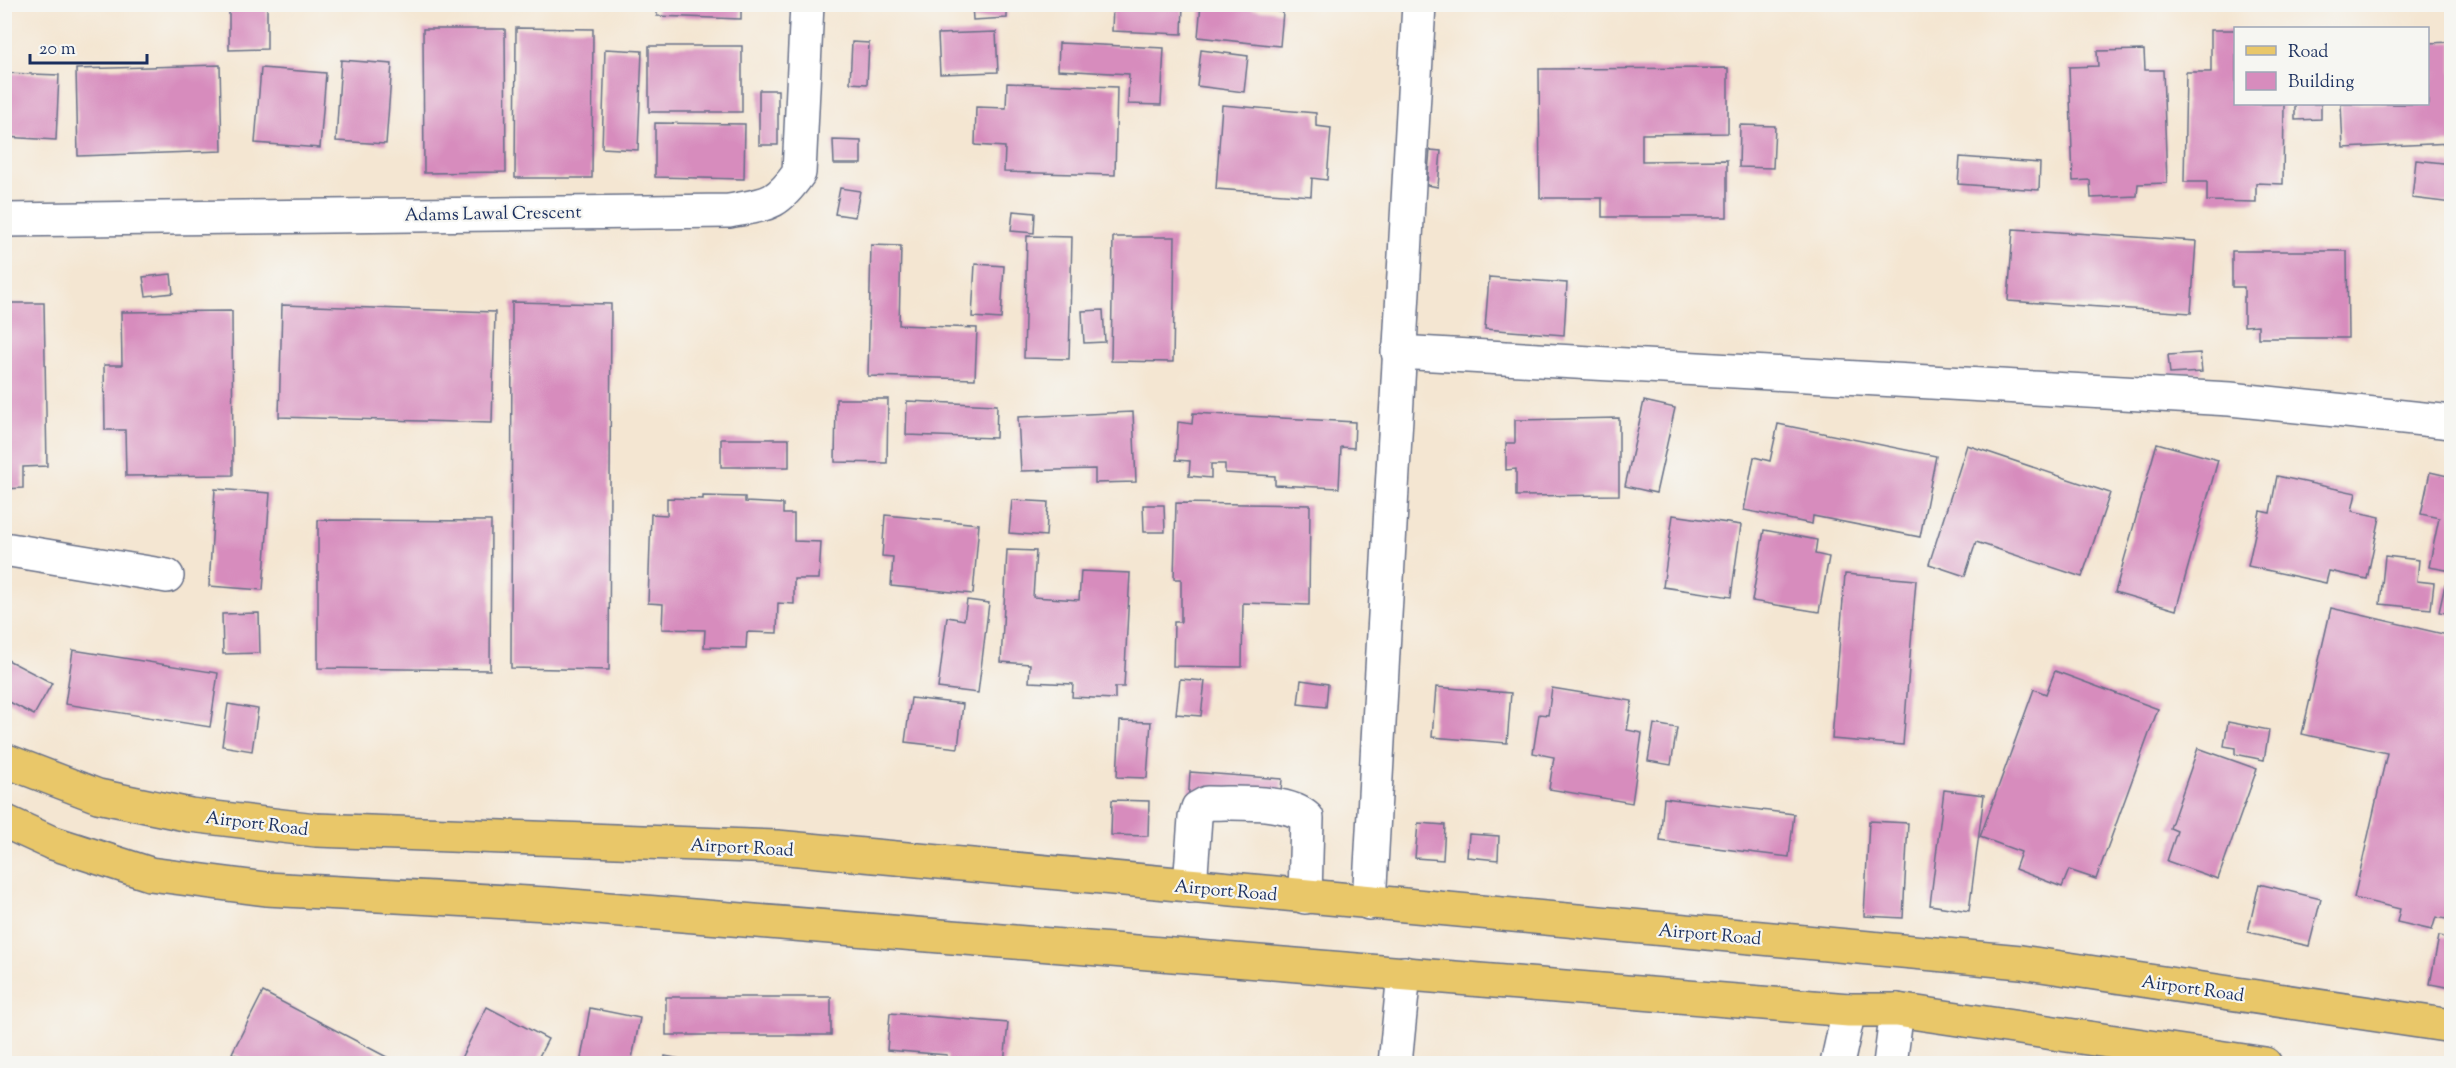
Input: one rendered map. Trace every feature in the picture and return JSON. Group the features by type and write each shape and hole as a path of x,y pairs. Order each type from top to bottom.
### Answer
{"main road":[{"name":"Airport Road","path":"4,760 98,796 190,816 316,830 777,847 2021,962 2451,1026"},
{"path":"4,821 50,842 150,874 266,889 548,904 1849,1010 1897,1010 2265,1064"}],"street":[{"name":"Adams Lawal Crescent","path":"4,220 729,210 768,204 785,193 799,173 807,4"},
{"path":"1369,903 1419,4"},
{"path":"1398,352 2230,399 2451,422"},
{"path":"4,549 167,576"},
{"path":"1190,886 1195,818 1198,808 1207,803 1285,806 1299,810 1307,818 1305,897"},
{"path":"1395,1064 1404,973"},
{"path":"1837,1064 1849,1010"},
{"path":"1890,1064 1897,1010"}],"building":[{"path":"229,4 267,4 267,49 229,50"},
{"path":"657,4 741,4 741,19 657,16"},
{"path":"972,4 1007,4 1007,18 973,20"},
{"path":"1113,4 1183,4 1182,34 1112,31"},
{"path":"1201,4 1283,12 1280,46 1198,37"},
{"path":"1348,4 1364,4 1364,8"},
{"path":"516,28 593,29 592,178 515,178"},
{"path":"423,29 505,29 506,172 424,173"},
{"path":"2211,30 2234,30 2234,105 2284,105 2283,184 2256,183 2256,202 2207,201 2207,182 2184,182 2186,72 2211,72"},
{"path":"996,32 998,72 940,74 938,34"},
{"path":"852,42 869,43 867,84 850,83"},
{"path":"2452,42 2452,143 2343,148 2341,105 2429,105 2429,43"},
{"path":"1059,43 1164,48 1161,105 1128,104 1129,74 1058,70"},
{"path":"649,46 742,46 742,112 649,112"},
{"path":"605,49 642,51 638,150 602,148"},
{"path":"1201,50 1248,56 1244,92 1197,86"},
{"path":"2144,50 2145,70 2163,70 2167,183 2138,184 2137,196 2091,198 2090,180 2073,181 2069,67 2098,66 2097,51"},
{"path":"341,60 392,64 386,144 336,141"},
{"path":"220,65 222,151 78,156 76,69"},
{"path":"261,68 326,73 320,148 255,143"},
{"path":"1728,68 1728,133 1642,134 1642,161 1727,160 1727,217 1602,217 1602,198 1540,198 1539,69"},
{"path":"4,73 59,75 56,140 4,137"},
{"path":"1007,83 1117,87 1115,175 1004,172 1005,147 975,145 976,107 1006,108"},
{"path":"759,90 778,90 778,145 759,145"},
{"path":"1222,105 1316,113 1316,126 1331,128 1327,180 1312,178 1311,196 1216,189"},
{"path":"2295,105 2321,105 2321,119 2295,120"},
{"path":"655,123 745,124 744,179 655,177"},
{"path":"1740,125 1775,126 1773,168 1739,167"},
{"path":"833,140 861,141 861,164 834,164"},
{"path":"1430,150 1441,151 1438,187 1427,185"},
{"path":"1960,157 2040,163 2039,190 1958,184"},
{"path":"2416,160 2452,164 2452,203 2412,198"},
{"path":"840,188 860,191 855,217 835,214"},
{"path":"1013,211 1035,213 1034,233 1011,231"},
{"path":"2013,229 2196,241 2191,313 2008,301"},
{"path":"1027,236 1072,237 1069,359 1024,358"},
{"path":"1113,237 1175,237 1173,362 1111,361"},
{"path":"871,245 901,246 899,325 977,328 975,379 868,376"},
{"path":"2232,251 2347,251 2348,338 2258,338 2258,325 2244,326 2244,287 2232,287"},
{"path":"975,264 1004,266 1001,319 972,317"},
{"path":"171,274 173,293 146,296 143,277"},
{"path":"1489,277 1567,283 1564,335 1485,329"},
{"path":"512,302 611,304 609,670 511,668"},
{"path":"4,303 44,303 47,466 23,467 23,488 4,489"},
{"path":"282,305 495,312 492,423 279,417"},
{"path":"1103,310 1105,342 1084,343 1082,311"},
{"path":"232,311 233,475 126,476 125,430 105,430 104,365 122,365 121,312"},
{"path":"2200,353 2202,372 2170,374 2168,355"},
{"path":"836,399 888,399 887,463 835,462"},
{"path":"907,401 997,405 996,438 906,435"},
{"path":"1644,401 1675,408 1656,493 1625,486"},
{"path":"1133,412 1136,482 1095,483 1095,469 1021,471 1018,417"},
{"path":"1193,413 1355,422 1354,448 1341,447 1339,488 1275,485 1275,476 1225,473 1225,464 1211,464 1211,478 1189,476 1190,461 1176,460 1178,422 1192,424"},
{"path":"1619,418 1619,495 1516,496 1516,469 1506,470 1506,443 1515,443 1515,420"},
{"path":"1778,424 1936,456 1920,537 1813,516 1812,524 1744,510 1754,457 1770,461"},
{"path":"721,439 789,439 789,467 721,467"},
{"path":"2157,443 2218,460 2176,610 2115,592"},
{"path":"1967,445 2110,493 2082,577 1976,542 1965,576 1929,564"},
{"path":"2430,472 2452,477 2452,571 2429,567 2439,518 2421,514"},
{"path":"2277,476 2356,493 2352,511 2380,517 2367,579 2329,571 2326,583 2248,566 2260,511 2270,513"},
{"path":"215,489 270,493 263,590 209,586"},
{"path":"703,496 745,497 745,502 783,504 783,514 794,514 794,541 821,542 819,579 794,579 794,604 778,603 777,633 747,632 746,648 704,647 705,630 662,629 663,604 648,603 651,514 667,515 667,498 703,499"},
{"path":"1012,500 1048,502 1046,536 1009,533"},
{"path":"1176,503 1310,505 1309,605 1243,603 1242,667 1173,666 1174,622 1181,622 1181,579 1174,579"},
{"path":"1143,505 1164,505 1165,532 1144,532"},
{"path":"885,515 979,524 973,594 891,586 893,557 882,556"},
{"path":"1673,515 1741,525 1731,597 1663,587"},
{"path":"318,520 491,521 490,670 318,668"},
{"path":"1764,530 1817,540 1815,554 1829,557 1819,612 1752,601"},
{"path":"1007,550 1036,551 1033,597 1079,600 1081,571 1130,573 1124,687 1115,687 1115,699 1072,697 1073,684 1029,682 1030,664 1001,662"},
{"path":"2385,556 2419,560 2417,581 2434,583 2431,609 2380,604"},
{"path":"1845,574 1916,580 1903,745 1832,739"},
{"path":"2445,585 2452,587 2452,614 2439,612"},
{"path":"967,600 989,603 978,693 938,688 947,617 964,620"},
{"path":"2331,608 2452,636 2452,920 2436,917 2432,930 2397,922 2400,909 2354,898 2387,753 2302,734"},
{"path":"259,613 260,653 223,654 222,614"},
{"path":"73,650 218,673 210,727 65,704"},
{"path":"4,658 52,683 34,715 4,699"},
{"path":"2055,671 2158,709 2096,879 2069,870 2062,887 2015,869 2021,852 1980,837 2034,689 2046,694"},
{"path":"1180,679 1205,681 1201,716 1176,714"},
{"path":"1301,680 1328,684 1326,707 1298,704"},
{"path":"1436,687 1511,693 1507,743 1432,737"},
{"path":"1552,688 1632,701 1627,730 1642,733 1632,803 1549,789 1554,757 1533,753 1539,714 1548,715"},
{"path":"911,698 963,704 958,748 905,742"},
{"path":"228,704 258,709 252,751 222,746"},
{"path":"1120,721 1151,722 1147,778 1117,777"},
{"path":"2228,722 2269,730 2264,760 2235,754 2235,748 2224,746"},
{"path":"1654,724 1677,728 1671,765 1648,761"},
{"path":"2198,748 2257,769 2218,879 2167,861 2177,831 2170,828"},
{"path":"1190,772 1282,779 1279,813 1188,806"},
{"path":"1944,790 1984,795 1969,911 1930,905"},
{"path":"1664,798 1794,814 1789,857 1660,841"},
{"path":"1112,800 1149,801 1148,836 1111,835"},
{"path":"1869,821 1908,823 1903,918 1864,916"},
{"path":"1418,823 1445,825 1443,860 1415,858"},
{"path":"1469,834 1499,836 1498,860 1467,857"},
{"path":"2259,884 2321,899 2309,946 2248,932"},
{"path":"2439,936 2452,938 2452,988 2430,984"},
{"path":"263,992 400,1064 253,1064 232,1053"},
{"path":"666,997 831,997 831,1035 666,1035"},
{"path":"487,1007 548,1039 535,1064 458,1064"},
{"path":"590,1008 640,1018 631,1064 580,1064"},
{"path":"890,1013 1008,1023 1004,1064 947,1064 947,1055 887,1050"},
{"path":"665,1056 697,1062 697,1064 664,1064"}]}
